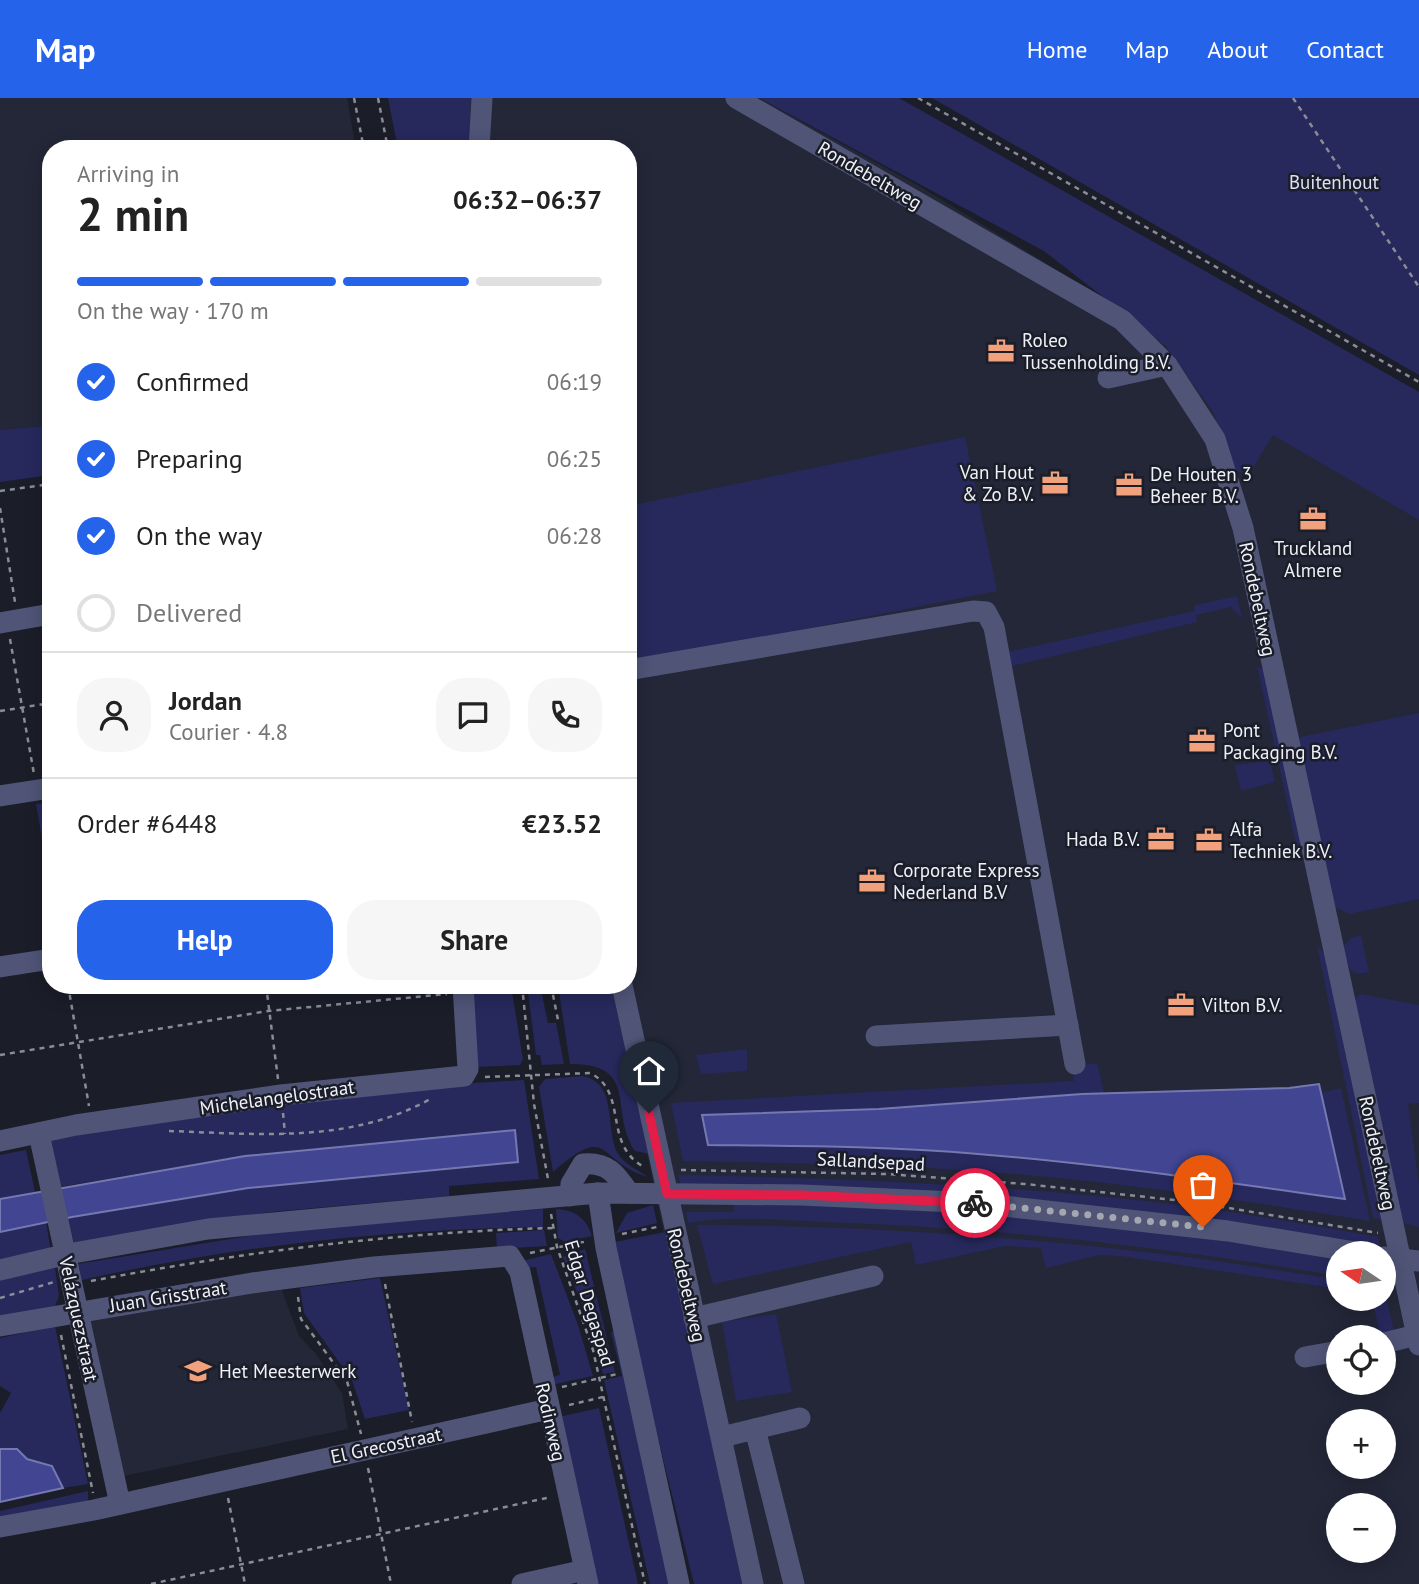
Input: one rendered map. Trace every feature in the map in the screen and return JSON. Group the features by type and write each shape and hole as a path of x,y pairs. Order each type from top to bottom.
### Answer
{"street":[{"path":"480,140 482,98"},
{"name":"Rondebeltweg","path":"736,98 1122,320 1167,365 1215,439 1232,485 1418,1340"},
{"path":"1108,378 1167,365"},
{"path":"637,668 973,611 986,611 994,627 1075,1064"},
{"path":"8,621 42,615"},
{"path":"0,796 42,789"},
{"path":"0,967 42,960"},
{"path":"456,1078 468,1069 459,994"},
{"name":"Rondebeltweg","path":"624,994 753,1584"},
{"path":"876,1035 1068,1025"},
{"name":"Michelangelostraat","path":"0,1141 92,1123 281,1095 349,1086 456,1078"},
{"name":"Velázquezstraat","path":"39,1134 63,1247 78,1280 66,1313 120,1504"},
{"path":"560,1197 583,1164 596,1163 616,1174 629,1193"},
{"path":"598,1193 609,1259 678,1584"},
{"path":"0,1270 63,1247 208,1229 598,1193 802,1195 976,1203 1228,1231 1326,1247"},
{"name":"Juan Grisstraat","path":"0,1326 66,1313 381,1266 499,1256 510,1256 514,1260"},
{"name":"Rodinweg","path":"514,1260 520,1272 586,1577"},
{"path":"694,1318 873,1276"},
{"path":"1396,1342 1418,1340"},
{"path":"1305,1357 1326,1353"},
{"name":"El Grecostraat","path":"0,1527 94,1510 415,1439 546,1400"},
{"path":"722,1437 800,1418"},
{"path":"755,1429 794,1584"},
{"path":"522,1584 586,1577"}],"path":[{"path":"354,98 361,140"},
{"path":"378,98 386,140"},
{"path":"918,98 1419,382"},
{"path":"1293,98 1419,287"},
{"path":"0,491 42,485"},
{"path":"0,508 8,621 22,707 42,782"},
{"path":"0,711 42,704"},
{"path":"70,994 92,1123"},
{"path":"266,994 285,1134"},
{"path":"0,1055 78,1040 268,1011 415,994"},
{"name":"Edgar Degaspad","path":"523,994 534,1104 560,1197 553,1228 582,1316 604,1397 645,1584"},
{"path":"553,994 558,1020"},
{"name":"Sallandsepad","path":"456,1078 590,1073 602,1079 608,1087 623,1150 632,1160 648,1169 873,1174 1024,1184 1193,1202 1396,1235"},
{"path":"159,1130 285,1134 351,1128 384,1121 435,1096 456,1078"},
{"path":"0,1298 78,1280 330,1243 484,1230 553,1228"},
{"path":"381,1266 415,1439"},
{"path":"295,1278 301,1319 347,1381 365,1450 391,1584"},
{"name":"Velázquezstraat","path":"66,1313 94,1510"},
{"path":"546,1400 599,1378 620,1373 617,1363"},
{"path":"546,1400 604,1397"},
{"path":"224,1481 245,1584"},
{"path":"151,1584 568,1494"}],"shaded area":[{"path":"0,98 347,98 354,140 42,140 42,426 0,430"},
{"path":"458,98 759,98 919,186 1419,490 1419,1584 737,1584 614,994 637,994 637,140 456,140"},
{"path":"1319,1084 1345,1199 1116,1168 944,1151 708,1145 702,1115 879,1109 1082,1094 1289,1088"},
{"path":"515,1130 518,1162 248,1188 72,1217 0,1232 0,1199 245,1156"},
{"path":"281,1288 299,1336 316,1354 342,1393 348,1429 124,1476 89,1318"},
{"path":"0,1449 17,1449 27,1459 52,1466 63,1488 0,1502"}],"green space":[{"path":"388,98 471,98 469,140 396,140"},
{"path":"759,98 899,98 1419,392 1419,520 1273,435 1249,474 1236,471 1212,410 1165,345 1044,251"},
{"name":"Buitenhout","path":"932,98 1419,98 1419,375"},
{"path":"42,426 42,476 0,482 0,430"},
{"path":"965,437 997,591 637,662 637,504"},
{"path":"1237,596 1242,618 1231,607 1196,615 1197,622 1012,666 1008,652 1194,611 1195,605"},
{"path":"1257,666 1264,670 1300,842 1297,848"},
{"path":"1419,713 1419,899 1349,914 1333,906 1299,747 1300,737"},
{"path":"1270,761 1275,782 1241,791 1235,765"},
{"path":"42,803 42,838 36,804"},
{"path":"1361,935 1369,972 1359,974 1350,970 1343,947 1351,938"},
{"path":"1317,945 1325,954 1382,1220 1373,1218"},
{"path":"471,994 512,994 523,1060 520,1065 476,1067"},
{"path":"528,994 542,994 548,1023 556,1023 564,1064 542,1065 540,1055 536,1055"},
{"path":"559,994 613,994 650,1154 635,1151 627,1136 615,1081 606,1072 592,1066 570,1064"},
{"path":"1361,994 1419,1005 1419,1103 1408,1104 1419,1185 1419,1227 1399,1222 1354,999"},
{"path":"747,1049 747,1071 701,1074 696,1055"},
{"path":"1097,1063 1104,1093 879,1109 702,1115 708,1145 788,1145 948,1153 1107,1168 1345,1199 1321,1093 1341,1088 1370,1221 1199,1195 1028,1175 899,1167 683,1161 671,1103 1074,1081 1073,1067"},
{"path":"583,1076 594,1080 606,1097 617,1152 627,1164 647,1177 630,1170 602,1149 595,1147 585,1149 553,1172 539,1087 545,1079"},
{"path":"524,1080 539,1179 449,1186 449,1196 270,1212 75,1247 68,1218 248,1188 518,1162 515,1131 245,1156 59,1187 50,1139 118,1125 457,1084"},
{"path":"26,1150 35,1192 0,1199 0,1155"},
{"path":"678,1175 804,1178 1055,1192 1230,1212 1378,1237 1379,1241 1338,1241 1235,1224 681,1186"},
{"path":"734,1202 881,1206 1119,1225 1326,1255 1326,1274 1156,1249 971,1230 768,1219 688,1223 686,1212 734,1212"},
{"path":"653,1205 657,1223 616,1233 627,1213"},
{"path":"543,1209 543,1227 427,1231 311,1242 196,1258 82,1280 78,1264 278,1231"},
{"path":"556,1209 579,1216 587,1224 592,1236 565,1242 558,1238"},
{"path":"46,1222 51,1252 0,1262 0,1232"},
{"path":"697,1225 858,1229 1019,1239 1179,1256 1326,1278 1326,1287 1121,1256 1098,1255 1046,1268 1041,1248 1005,1246 916,1265 911,1242 713,1284"},
{"path":"544,1230 547,1246 497,1249 496,1233"},
{"path":"665,1232 742,1584 694,1584 631,1328 615,1242"},
{"path":"585,1249 615,1372 603,1374 583,1307 563,1257"},
{"path":"551,1254 578,1325 593,1376 551,1385 549,1378 560,1375 536,1267 523,1268 522,1261"},
{"path":"55,1268 59,1296 54,1309 0,1320 0,1280"},
{"path":"380,1278 409,1410 365,1419 352,1380 304,1313 300,1288"},
{"path":"1375,1311 1389,1311 1393,1325 1378,1325"},
{"path":"776,1314 792,1392 736,1401 722,1322"},
{"path":"55,1326 88,1484 63,1488 52,1466 0,1449 0,1413 11,1393 0,1386 0,1338"},
{"path":"615,1331 670,1584 650,1584 604,1380 622,1376 611,1332"},
{"path":"599,1408 638,1584 595,1584 559,1417"},
{"path":"88,1491 88,1501 0,1520 0,1511"}],"way so far":[{"path":"975,1203 1203,1227"}],"place":[{"name":"Roleo Tussenholding B.V.","path":"1001,351"},
{"name":"Van Hout & Zo B.V.","path":"1055,483"},
{"name":"De Houten 3 Beheer B.V.","path":"1129,485"},
{"name":"Truckland Almere","path":"1313,519"},
{"name":"Pont Packaging B.V.","path":"1202,741"},
{"name":"Hada B.V.","path":"1161,839"},
{"name":"Alfa Techniek B.V.","path":"1209,840"},
{"name":"Corporate Express Nederland B.V","path":"872,881"},
{"name":"Vilton B.V.","path":"1181,1005"},
{"name":"Het Meesterwerk","path":"198,1371"}],"route":[{"path":"649,1113 667,1194 802,1195 975,1203"}]}
